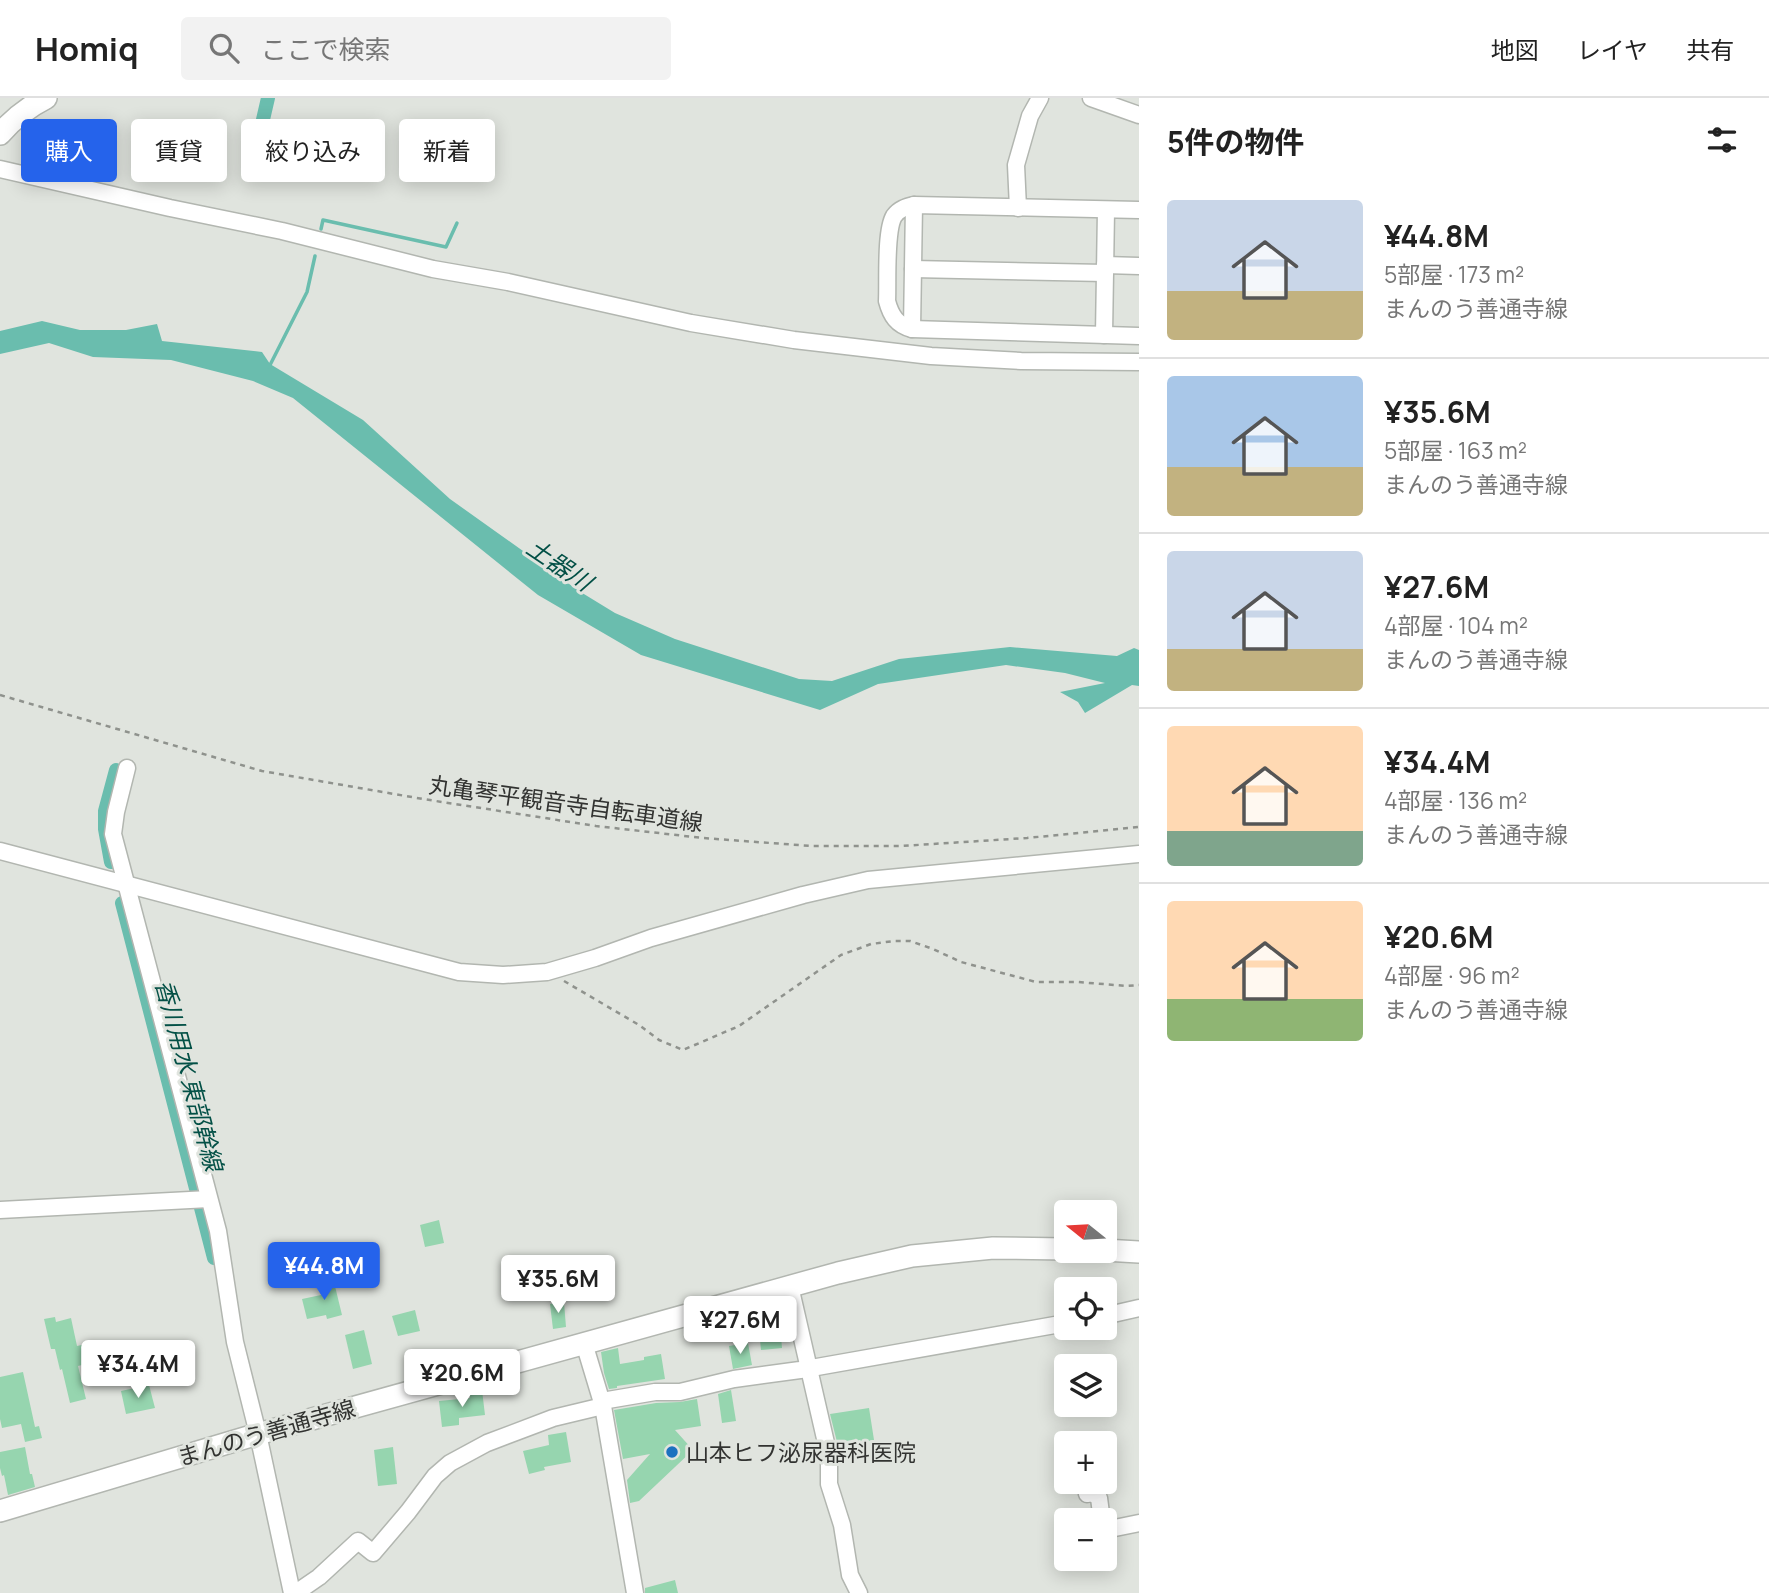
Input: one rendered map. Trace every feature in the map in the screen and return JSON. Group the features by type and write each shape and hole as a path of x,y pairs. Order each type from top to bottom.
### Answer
{"main road":[{"path":"0,134 13,120 46,98"},
{"name":"まんのう善通寺線","path":"0,1511 258,1434 838,1273 912,1256 993,1248 1054,1249"},
{"path":"1117,1251 1139,1252"}],"street":[{"path":"1018,208 1016,165 1030,116 1040,98"},
{"path":"1091,98 1139,115"},
{"path":"0,169 282,231 433,269 508,282 691,323 794,340 931,356 1021,361 1139,362"},
{"path":"912,329 914,205"},
{"path":"1139,210 914,205 901,209 894,217 890,229 887,301 896,320 902,326 912,329 1139,336"},
{"path":"1104,335 1106,210"},
{"path":"913,269 1105,269 1139,266"},
{"path":"127,768 113,834 218,1231 235,1342 296,1592 319,1577 358,1541 373,1553 435,1476 450,1463 486,1443 553,1418 655,1392 680,1392 734,1379 809,1369 1054,1325"},
{"path":"0,851 459,972 503,975 547,972 663,934 868,880 1139,854"},
{"path":"0,1210 209,1199"},
{"path":"790,1286 829,1456 829,1484 842,1525 850,1575 859,1593"},
{"path":"1117,1313 1139,1308"},
{"path":"584,1343 602,1404 635,1593"},
{"path":"1117,1528 1139,1523"}],"path":[{"name":"丸亀琴平観音寺自転車道線","path":"0,695 262,771 423,799 703,838 811,846 901,846 1139,827"},
{"path":"547,972 639,1025 659,1040 683,1050 739,1026 841,955 871,944 910,941 961,962 1036,982 1139,985"}],"water":[{"path":"42,321 80,330 126,330 157,324 162,341 262,352 270,364 363,420 450,499 579,591 615,613 675,639 799,679 832,681 899,659 1010,647 1117,656 1134,648 1139,650 1139,686 1132,685 1085,713 1078,702 1060,692 1105,683 1065,673 1006,665 878,684 820,710 641,655 538,595 293,398 253,381 171,360 93,357 49,343 0,354 0,331"}],"building":[{"path":"439,1220 444,1243 425,1247 420,1225"},
{"path":"333,1278 342,1315 327,1319 326,1315 307,1319 302,1299 321,1295 318,1282"},
{"path":"569,1281 571,1297 555,1299 553,1283"},
{"path":"564,1302 566,1327 553,1329 550,1304"},
{"path":"783,1302 785,1312 779,1313 782,1348 761,1350 758,1319 771,1318 768,1306"},
{"path":"415,1310 420,1331 398,1336 392,1316"},
{"path":"55,1317 56,1322 71,1318 77,1346 86,1344 90,1363 78,1366 86,1399 70,1403 62,1369 60,1370 55,1349 51,1349 44,1319"},
{"path":"364,1330 372,1364 353,1369 345,1335"},
{"path":"748,1343 752,1365 733,1369 729,1346"},
{"path":"618,1348 620,1364 661,1354 665,1379 609,1389 601,1352"},
{"path":"23,1372 35,1427 39,1426 42,1438 25,1442 21,1424 2,1428 0,1419 0,1377"},
{"path":"149,1385 155,1408 126,1414 121,1391"},
{"path":"482,1390 485,1415 459,1418 459,1425 442,1427 439,1401 470,1398 469,1391"},
{"path":"731,1390 736,1421 722,1423 718,1394"},
{"name":"山本ヒフ泌尿器科医院","path":"697,1399 701,1426 675,1430 693,1450 639,1501 630,1503 627,1480 650,1454 623,1459 614,1410"},
{"path":"869,1408 874,1440 838,1446 830,1414"},
{"path":"566,1432 571,1462 544,1467 545,1470 529,1474 523,1451 549,1445 548,1435"},
{"path":"25,1447 35,1487 8,1495 0,1468 0,1452"},
{"path":"393,1447 397,1484 378,1486 374,1450"},
{"path":"675,1580 678,1593 645,1593 645,1588"}],"waterway":[{"name":"香川用水 東部幹線","path":"263,119 268,98"},
{"path":"321,229 323,220 446,247 457,223"},
{"path":"269,367 307,292 315,256"},
{"name":"香川用水 東部幹線","path":"111,862 105,829 105,811 116,770"},
{"name":"香川用水 東部幹線","path":"122,903 214,1258"}],"place":[{"name":"山本ヒフ泌尿器科医院","path":"672,1452"}],"water label":[{"name":"土器川","path":"560,564"}]}
